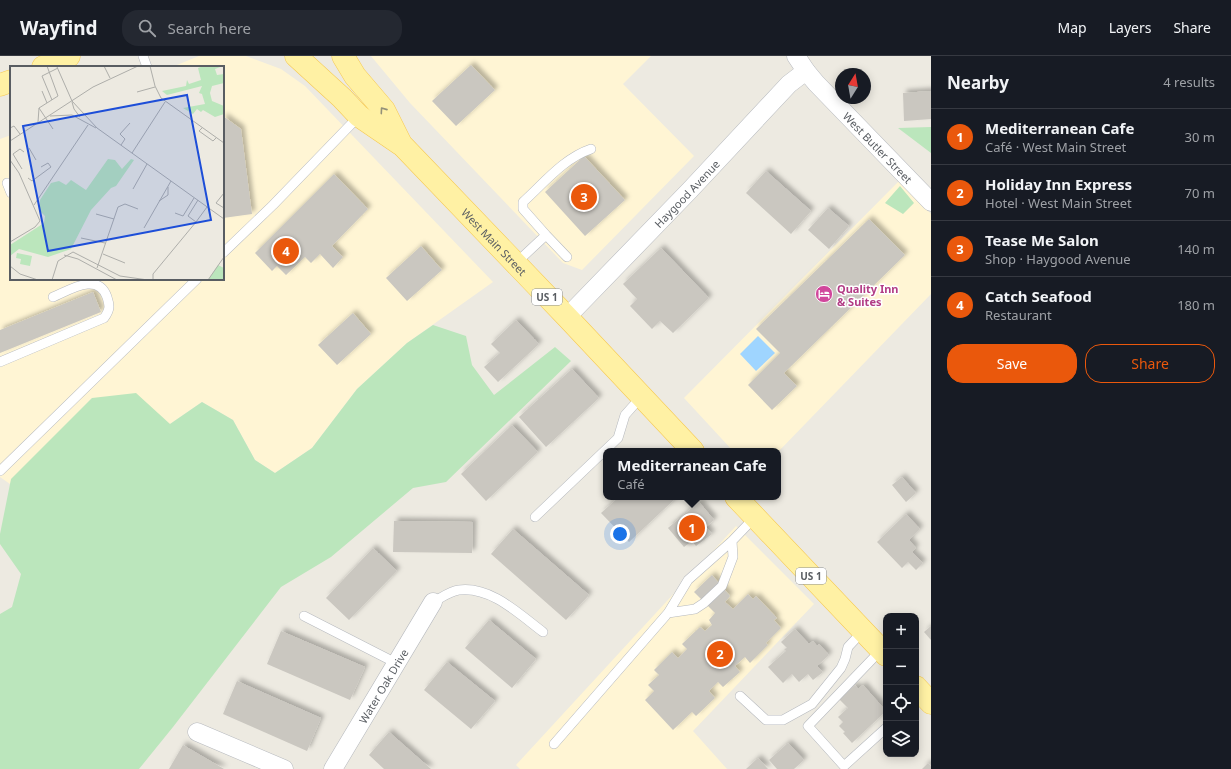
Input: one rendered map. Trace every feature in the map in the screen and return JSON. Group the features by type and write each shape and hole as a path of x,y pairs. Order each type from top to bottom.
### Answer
{"main road":[{"path":"45,66 70,56"},
{"name":"US 1","path":"296,56 342,98 359,116 401,144"},
{"path":"316,56 342,98"},
{"name":"West Main Street","path":"343,56 355,76 384,110 401,144 690,448"},
{"path":"0,85 10,80"},
{"name":"US 1","path":"739,500 883,651"}],"street":[{"name":"West Butler Street","path":"796,56 806,71 931,202"},
{"name":"Haygood Avenue","path":"567,317 690,190 789,84 806,71"},
{"name":"Water Oak Drive","path":"333,769 433,602"},
{"path":"197,732 284,769"}],"lane":[{"path":"143,56 147,66"},
{"path":"224,252 273,205 359,116"},
{"path":"567,257 523,209 523,202 567,162 580,153 591,149"},
{"path":"7,183 10,190"},
{"path":"515,264 546,235"},
{"path":"0,471 196,280"},
{"path":"0,362 104,318 110,305 106,293 94,284 86,284 53,297"},
{"path":"607,448 618,438 625,415 641,397"},
{"path":"535,517 603,452"},
{"path":"554,744 668,613 688,580 732,541 755,517"},
{"path":"668,613 695,609 704,603 722,586 733,557 732,541"},
{"path":"433,602 458,590 478,591 497,598 543,632"},
{"path":"304,616 396,664"},
{"path":"740,696 766,720 783,720 812,704 841,668 846,659 848,647 863,631"},
{"path":"883,653 808,726 843,768 883,731"}],"shaded area":[{"path":"199,56 246,56 281,69 305,86 493,282 407,343 357,389 312,448 275,473 255,460 233,420 202,402 170,424 92,398 10,484 0,477 0,139 10,135 10,280 224,280 224,66 174,66"},
{"path":"371,56 651,56 623,84 694,156 582,270 563,263 410,103"},
{"path":"900,180 931,214 931,294 781,449 730,448 684,398"},
{"path":"736,526 814,604 693,731 727,769 520,769 516,765"}],"green space":[{"path":"931,127 931,153 898,128"},
{"path":"900,186 914,203 903,214 885,203"},
{"path":"433,325 466,336 472,365 494,395 555,347 571,361 446,482 413,488 331,557 281,587 139,769 0,769 0,614 12,607 21,574 0,544 0,534 11,479 92,398 136,393 170,424 202,402 233,420 255,460 275,473 312,448 357,389 407,343"}],"water":[{"path":"758,336 775,353 756,371 740,354"}],"building":[{"path":"471,65 495,90 456,126 432,101"},
{"path":"931,91 931,119 904,121 903,93"},
{"path":"224,117 241,129 252,214 224,218"},
{"path":"584,156 625,200 585,236 545,192"},
{"path":"766,171 811,211 791,234 746,193"},
{"path":"334,174 368,209 332,246 343,257 333,268 320,254 311,263 305,257 286,275 277,266 272,271 255,253"},
{"path":"828,208 849,226 829,249 808,230"},
{"path":"869,219 905,255 784,373 797,386 772,410 748,385 780,353 756,329"},
{"path":"421,246 442,270 407,301 386,278"},
{"path":"661,248 709,298 673,333 660,321 652,329 630,306 637,299 623,284"},
{"path":"93,292 101,312 0,353 0,330"},
{"path":"353,313 371,334 337,365 318,345"},
{"path":"516,320 539,344 498,382 484,367 500,353 491,344"},
{"path":"572,369 599,398 546,447 519,417"},
{"path":"512,425 538,452 486,501 461,474"},
{"path":"902,477 916,493 906,502 892,485"},
{"path":"616,500 674,500 629,542 601,513"},
{"path":"699,502 714,520 706,527 712,534 696,546 692,541 684,547 668,528"},
{"path":"906,514 920,529 909,540 916,548 912,552 923,563 916,570 908,562 902,568 877,542"},
{"path":"394,521 473,522 472,553 393,552"},
{"path":"513,529 589,595 566,620 491,554"},
{"path":"373,548 397,571 349,620 326,598"},
{"path":"712,575 730,596 725,602 733,609 748,594 753,599 756,596 777,618 774,620 781,628 766,643 768,645 750,663 745,657 735,666 740,672 723,687 718,682 709,691 715,698 696,716 692,712 673,730 645,700 654,691 648,685 659,675 654,670 672,652 678,658 687,649 682,644 700,627 705,631 712,625 709,620 715,613 694,592"},
{"path":"489,620 536,659 512,688 465,648"},
{"path":"931,626 931,640 924,632"},
{"path":"795,629 809,644 813,641 817,646 819,644 829,655 817,666 823,672 813,680 808,674 799,682 792,674 783,683 768,667 786,651 784,649 787,648 781,642"},
{"path":"281,631 365,667 350,700 267,664"},
{"path":"447,662 495,701 471,729 424,690"},
{"path":"237,681 321,718 307,751 223,714"},
{"path":"855,685 858,689 863,685 883,708 883,714 852,743 839,726 843,722 838,717 848,708 839,699"},
{"path":"389,732 431,769 384,769 369,755"},
{"path":"788,743 804,760 794,769 777,769 769,760"},
{"path":"183,745 224,769 169,769"},
{"path":"758,758 768,769 746,769"},
{"path":"928,763 931,766 931,769 922,769"}],"place":[{"name":"Tease Me Salon","path":"584,197"},
{"name":"Catch Seafood","path":"286,251"},
{"name":"Quality Inn & Suites","path":"824,294"},
{"name":"Mediterranean Cafe","path":"692,528"},
{"name":"Holiday Inn Express","path":"720,654"}]}
